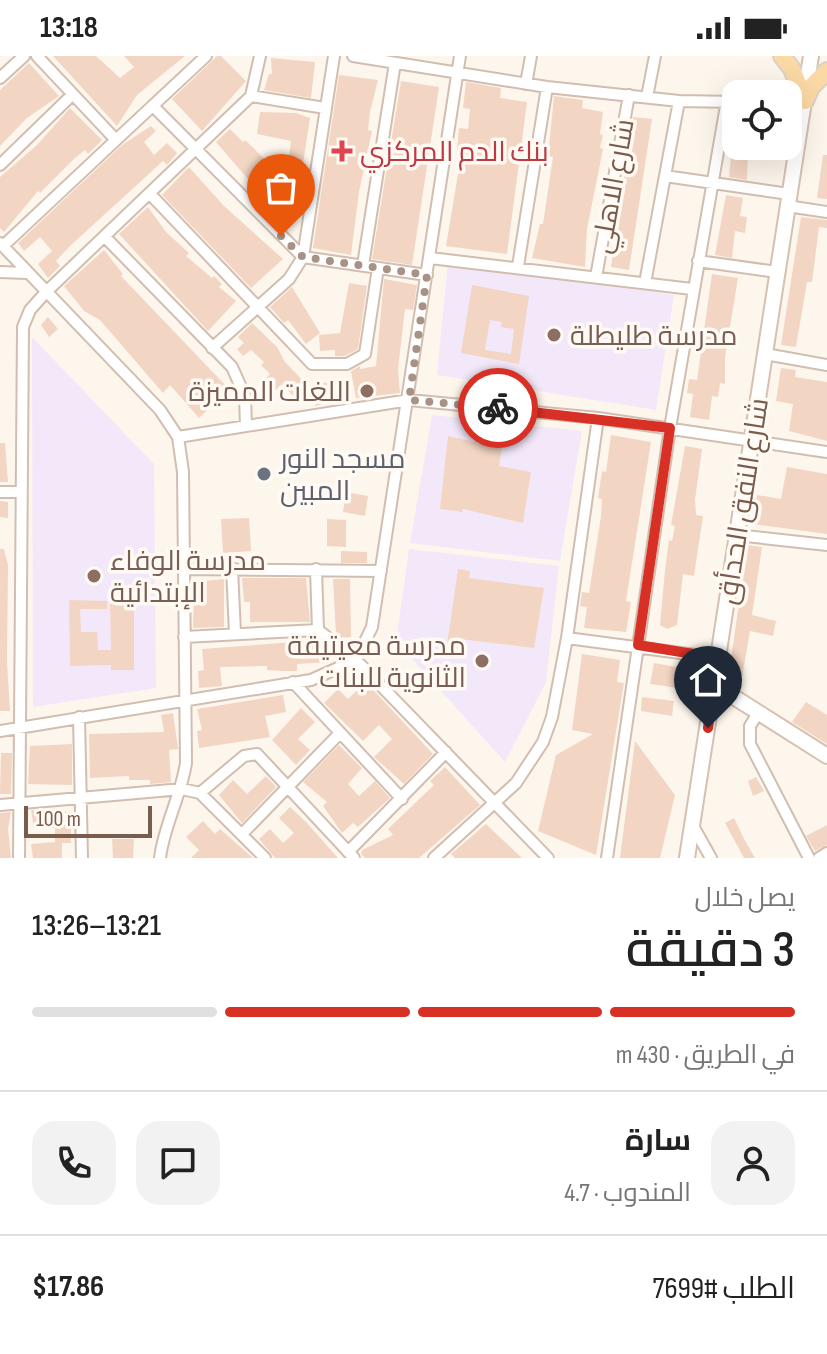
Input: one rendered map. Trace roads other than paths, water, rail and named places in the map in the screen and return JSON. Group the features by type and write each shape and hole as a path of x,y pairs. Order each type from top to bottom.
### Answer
{"main road":[{"path":"782,56 792,69 803,96 827,71"},
{"name":"شارع النفق الحدأق","path":"802,101 808,56"},
{"name":"شارع النفق الحدأق","path":"687,858 788,200 791,160"},
{"path":"715,685 827,756"}],"street":[{"path":"0,78 24,56"},
{"path":"37,56 116,140"},
{"path":"163,855 182,789 186,763 183,472 178,437 160,410 2,245 206,56"},
{"path":"19,858 20,340 26,318 46,292 151,195 251,96 260,56"},
{"path":"212,348 289,279 303,257 334,56"},
{"path":"353,56 547,87 679,101 722,101"},
{"path":"0,731 293,682 328,675 356,660 372,627 460,56"},
{"path":"526,84 531,56"},
{"path":"647,97 655,56"},
{"path":"363,265 395,63"},
{"path":"518,266 547,87"},
{"path":"0,165 72,95"},
{"name":"شارع الاهلي","path":"596,277 629,95"},
{"path":"251,96 325,108"},
{"path":"645,283 679,101"},
{"path":"153,106 303,257 427,275"},
{"path":"607,858 692,289 722,140"},
{"path":"665,176 788,200 827,212"},
{"path":"151,195 255,308 312,364 347,364 365,354 378,268"},
{"path":"106,238 232,367 241,382 246,426"},
{"path":"430,258 692,289"},
{"path":"698,261 777,272"},
{"path":"0,272 27,273"},
{"path":"765,354 827,365"},
{"path":"178,437 409,400 598,418 827,452"},
{"path":"437,857 532,764 543,742 567,638 598,418"},
{"path":"0,492 20,492"},
{"path":"736,535 827,545"},
{"path":"232,568 235,633"},
{"path":"184,569 381,571"},
{"path":"316,569 318,630"},
{"path":"184,637 318,630 356,660 548,858"},
{"path":"567,638 718,658"},
{"path":"293,682 402,799"},
{"path":"758,713 750,726 750,744 809,858"},
{"path":"79,717 82,858"},
{"path":"242,834 340,733"},
{"path":"200,793 250,753 257,754 351,855 446,752"},
{"path":"0,805 182,789 200,793 265,858"},
{"path":"693,826 711,858"},
{"path":"819,858 827,853"}],"place":[{"name":"بنك الدم المركزي","path":"342,151"},
{"name":"مدرسة طليطلة","path":"554,335"},
{"name":"اللغات المميزة","path":"367,391"},
{"name":"مسجد النور المبين","path":"264,474"},
{"name":"مدرسة الوفاء الإبتدائية","path":"94,576"},
{"name":"مدرسة معيتيقة الثانوية للبنات","path":"482,661"}]}
